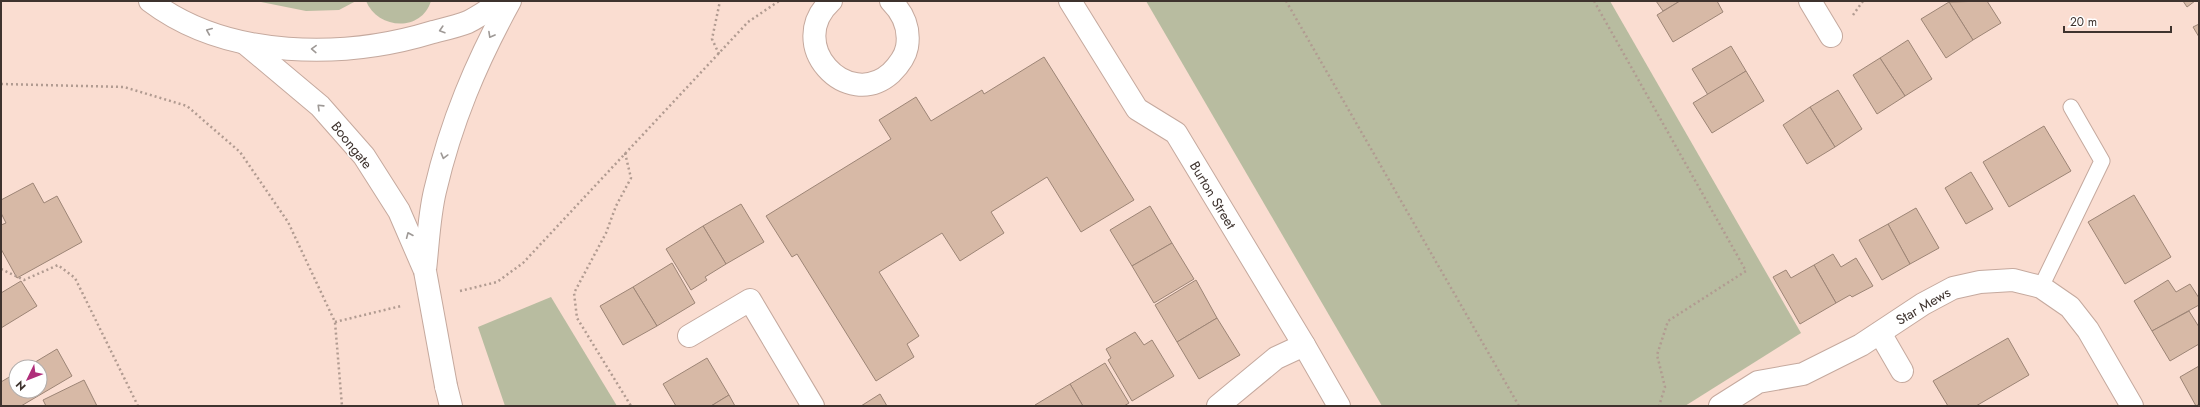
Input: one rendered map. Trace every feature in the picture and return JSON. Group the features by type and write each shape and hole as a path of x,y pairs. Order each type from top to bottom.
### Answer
{"street":[{"path":"150,1 184,21 246,44 278,48 353,49 411,39 468,22 502,1"},
{"name":"Boongate","path":"425,271 435,192 455,116 487,43 510,1"},
{"path":"831,1 820,14 815,29 814,44 819,59 829,71 842,80 857,84 872,83 886,77 898,66 906,53 908,37 901,3"},
{"name":"Burton Street","path":"1070,1 1137,110 1176,133 1304,345 1339,406"},
{"path":"1810,1 1831,36"},
{"name":"Boongate","path":"246,44 320,106 364,156 399,211 425,271 448,396"},
{"name":"Star Mews","path":"1720,406 1758,382 1803,374 1861,345 1923,304 1953,288 1980,282 2013,280 2042,287 2070,307 2088,330 2132,406"},
{"path":"689,336 750,300 814,406"},
{"path":"1880,333 1902,371"},
{"path":"1218,406 1276,358 1304,345"}],"lane":[{"path":"2042,287 2102,161 2071,107"}],"path":[{"path":"719,54 712,39 720,1"},
{"path":"459,291 497,282 523,263 748,22 779,1"},
{"path":"1286,1 1519,406"},
{"path":"1594,1 1746,271 1668,321 1657,355 1665,387 1659,406"},
{"path":"1,84 124,87 187,106 240,152 288,222 335,322 342,406"},
{"path":"625,153 631,178 616,206 606,232 574,293 577,318 631,406"},
{"path":"1,269 24,280 58,265 75,278 138,406"},
{"path":"335,322 405,305"}],"green space":[{"path":"256,1 356,1 339,10 306,11"},
{"path":"366,1 431,1 426,11 418,18 399,24 389,22 379,17"},
{"path":"1146,1 1610,1 1801,333 1685,406 1382,406"},
{"path":"551,297 617,406 505,406 478,327"}],"building":[{"path":"1656,1 1680,1 1663,11"},
{"path":"1680,1 1717,1 1723,12 1673,42 1657,15"},
{"path":"1987,1 2001,23 1973,40 1949,2"},
{"path":"2183,1 2195,1 2187,7"},
{"path":"1949,2 1973,40 1946,58 1921,19"},
{"path":"2199,24 2199,37 2193,27"},
{"path":"1908,40 1932,79 1905,96 1880,58"},
{"path":"1731,46 1746,71 1708,95 1692,69"},
{"path":"1044,57 1134,200 1081,232 1047,177 991,212 1004,233 960,261 942,233 879,272 919,336 907,344 914,357 876,381 797,254 792,257 766,216 891,139 879,120 916,97 931,121 982,90 984,94"},
{"path":"1880,58 1905,96 1877,114 1853,75"},
{"path":"1746,71 1764,101 1712,133 1693,103"},
{"path":"1838,90 1862,129 1835,147 1810,107"},
{"path":"1810,107 1835,147 1807,164 1783,125"},
{"path":"2044,126 2071,171 2009,207 1983,162"},
{"path":"1971,172 1993,209 1966,224 1945,188"},
{"path":"33,183 44,203 57,196 82,242 17,278 1,249 1,225 6,223 1,213 1,200"},
{"path":"2134,195 2171,257 2125,284 2088,222"},
{"path":"741,204 764,242 726,264 703,226"},
{"path":"1150,206 1172,243 1132,266 1110,230"},
{"path":"1916,208 1939,248 1910,264 1888,224"},
{"path":"1888,224 1910,264 1882,280 1859,240"},
{"path":"703,226 726,264 705,277 707,280 691,290 666,249"},
{"path":"1172,243 1194,279 1154,303 1132,266"},
{"path":"1833,254 1841,267 1856,258 1873,286 1852,297 1850,295 1836,303 1814,265"},
{"path":"672,263 695,303 657,326 633,287"},
{"path":"1814,265 1836,303 1800,324 1773,277 1786,270 1791,278"},
{"path":"1196,280 1217,318 1177,342 1155,305"},
{"path":"2168,280 2176,292 2190,284 2199,298 2199,305 2152,331 2134,301"},
{"path":"21,281 37,306 1,328 1,293"},
{"path":"633,287 657,326 623,345 600,306"},
{"path":"2189,311 2199,327 2199,344 2170,361 2152,331"},
{"path":"1217,318 1240,355 1199,379 1177,342"},
{"path":"1135,332 1144,345 1152,340 1174,376 1132,401 1108,360 1111,358 1106,349"},
{"path":"2008,338 2029,375 1976,406 1948,406 1933,381"},
{"path":"57,349 72,376 48,390 48,359 40,359"},
{"path":"707,358 729,395 711,406 676,406 663,384"},
{"path":"1105,363 1129,403 1124,406 1083,406 1070,384"},
{"path":"2199,366 2199,404 2196,406 2180,377"},
{"path":"8,378 8,399 33,399 21,406 1,406 1,382"},
{"path":"84,380 97,406 46,406 43,400 48,399 48,398"},
{"path":"1070,384 1083,406 1035,406 1035,405"},
{"path":"880,394 887,406 861,406"},
{"path":"729,395 735,406 711,406"}]}
